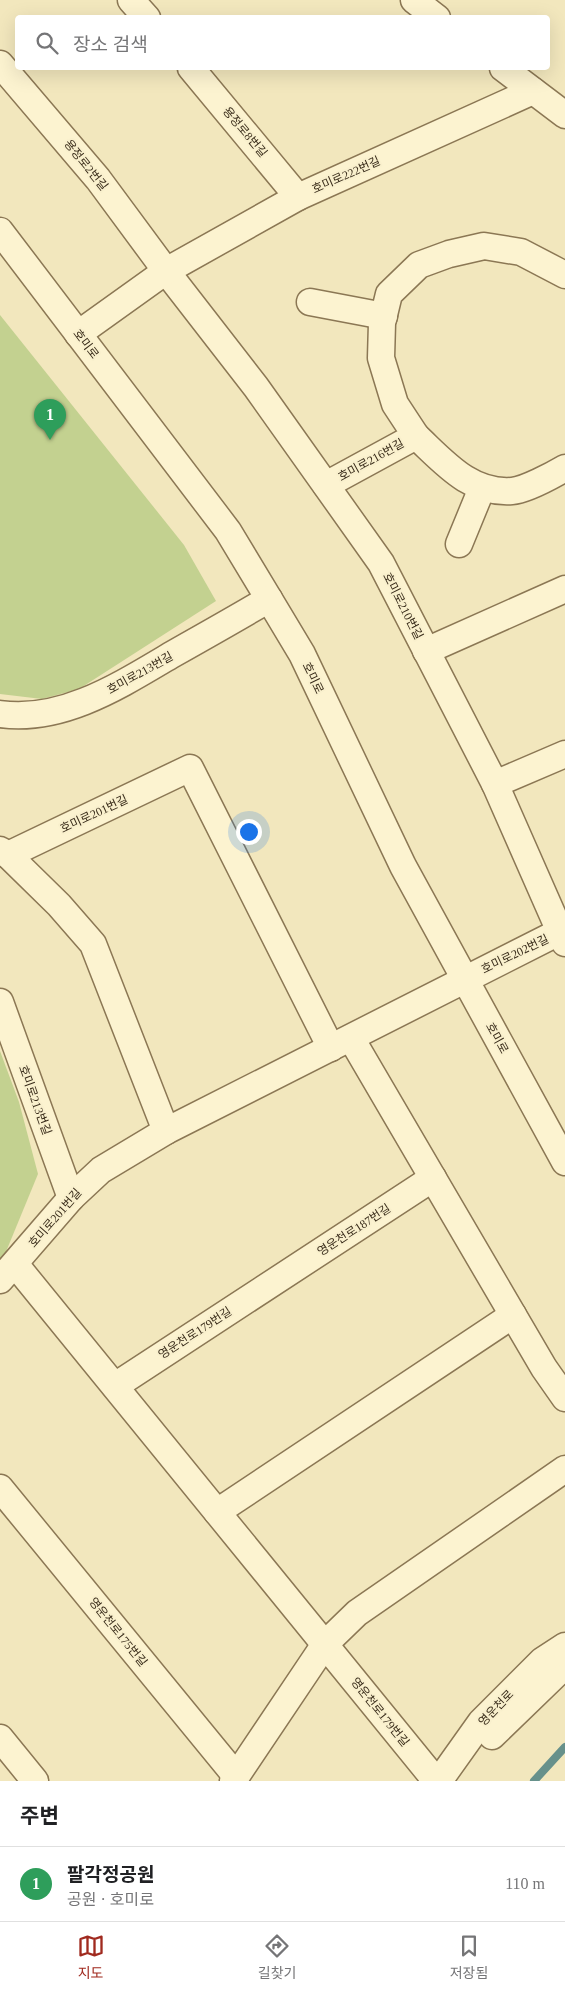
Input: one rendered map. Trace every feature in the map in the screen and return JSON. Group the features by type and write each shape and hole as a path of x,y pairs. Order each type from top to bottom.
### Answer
{"street":[{"path":"131,0 144,15"},
{"path":"414,0 433,15"},
{"name":"용정로2번길","path":"0,64 98,179 166,271"},
{"name":"용정로8번길","path":"193,70 298,197"},
{"path":"506,70 565,115"},
{"name":"호미로222번길","path":"78,334 166,271 298,197 533,91"},
{"name":"호미로","path":"0,231 228,531 270,599 302,654 403,866 565,1162"},
{"name":"호미로216번길","path":"565,275 521,252 484,246 448,254 418,265 389,294 384,316 381,358 395,404 416,436 457,474 482,488 514,491 565,468"},
{"path":"166,271 256,387 326,485"},
{"path":"310,302 384,316"},
{"name":"호미로216번길","path":"326,485 416,436"},
{"name":"호미로210번길","path":"326,485 381,563 426,651 565,589"},
{"path":"459,544 482,488"},
{"name":"호미로213번길","path":"0,714 11,716 57,710 106,693 270,599"},
{"path":"426,651 495,784 563,935"},
{"path":"495,784 565,754"},
{"name":"호미로201번길","path":"166,1131 93,944 59,905 4,852 190,768 341,1043"},
{"name":"호미로202번길","path":"464,979 563,935"},
{"name":"호미로201번길","path":"8,1272 71,1198 100,1170 166,1131 464,979"},
{"name":"호미로213번길","path":"0,1002 71,1198"},
{"path":"341,1043 433,1178 544,1368 565,1398"},
{"name":"영운천로187번길","path":"276,1281 433,1178"},
{"name":"영운천로179번길","path":"8,1272 115,1386 437,1781"},
{"name":"영운천로179번길","path":"115,1386 276,1281"},
{"path":"217,1512 513,1315"},
{"path":"235,1779 324,1644 356,1613 565,1469"},
{"name":"영운천로175번길","path":"0,1488 235,1779"},
{"name":"영운천로","path":"437,1781 481,1722 542,1662 565,1646"},
{"path":"460,1781 491,1736 556,1674 565,1669"},
{"path":"0,1738 30,1779"}],"green space":[{"path":"0,315 184,545 216,601 79,689 42,699 0,694"},
{"path":"0,1051 19,1102 38,1174 3,1259 0,1261"}],"waterway":[{"path":"534,1781 565,1747"}],"place":[{"name":"팔각정공원","path":"50,440"}]}
